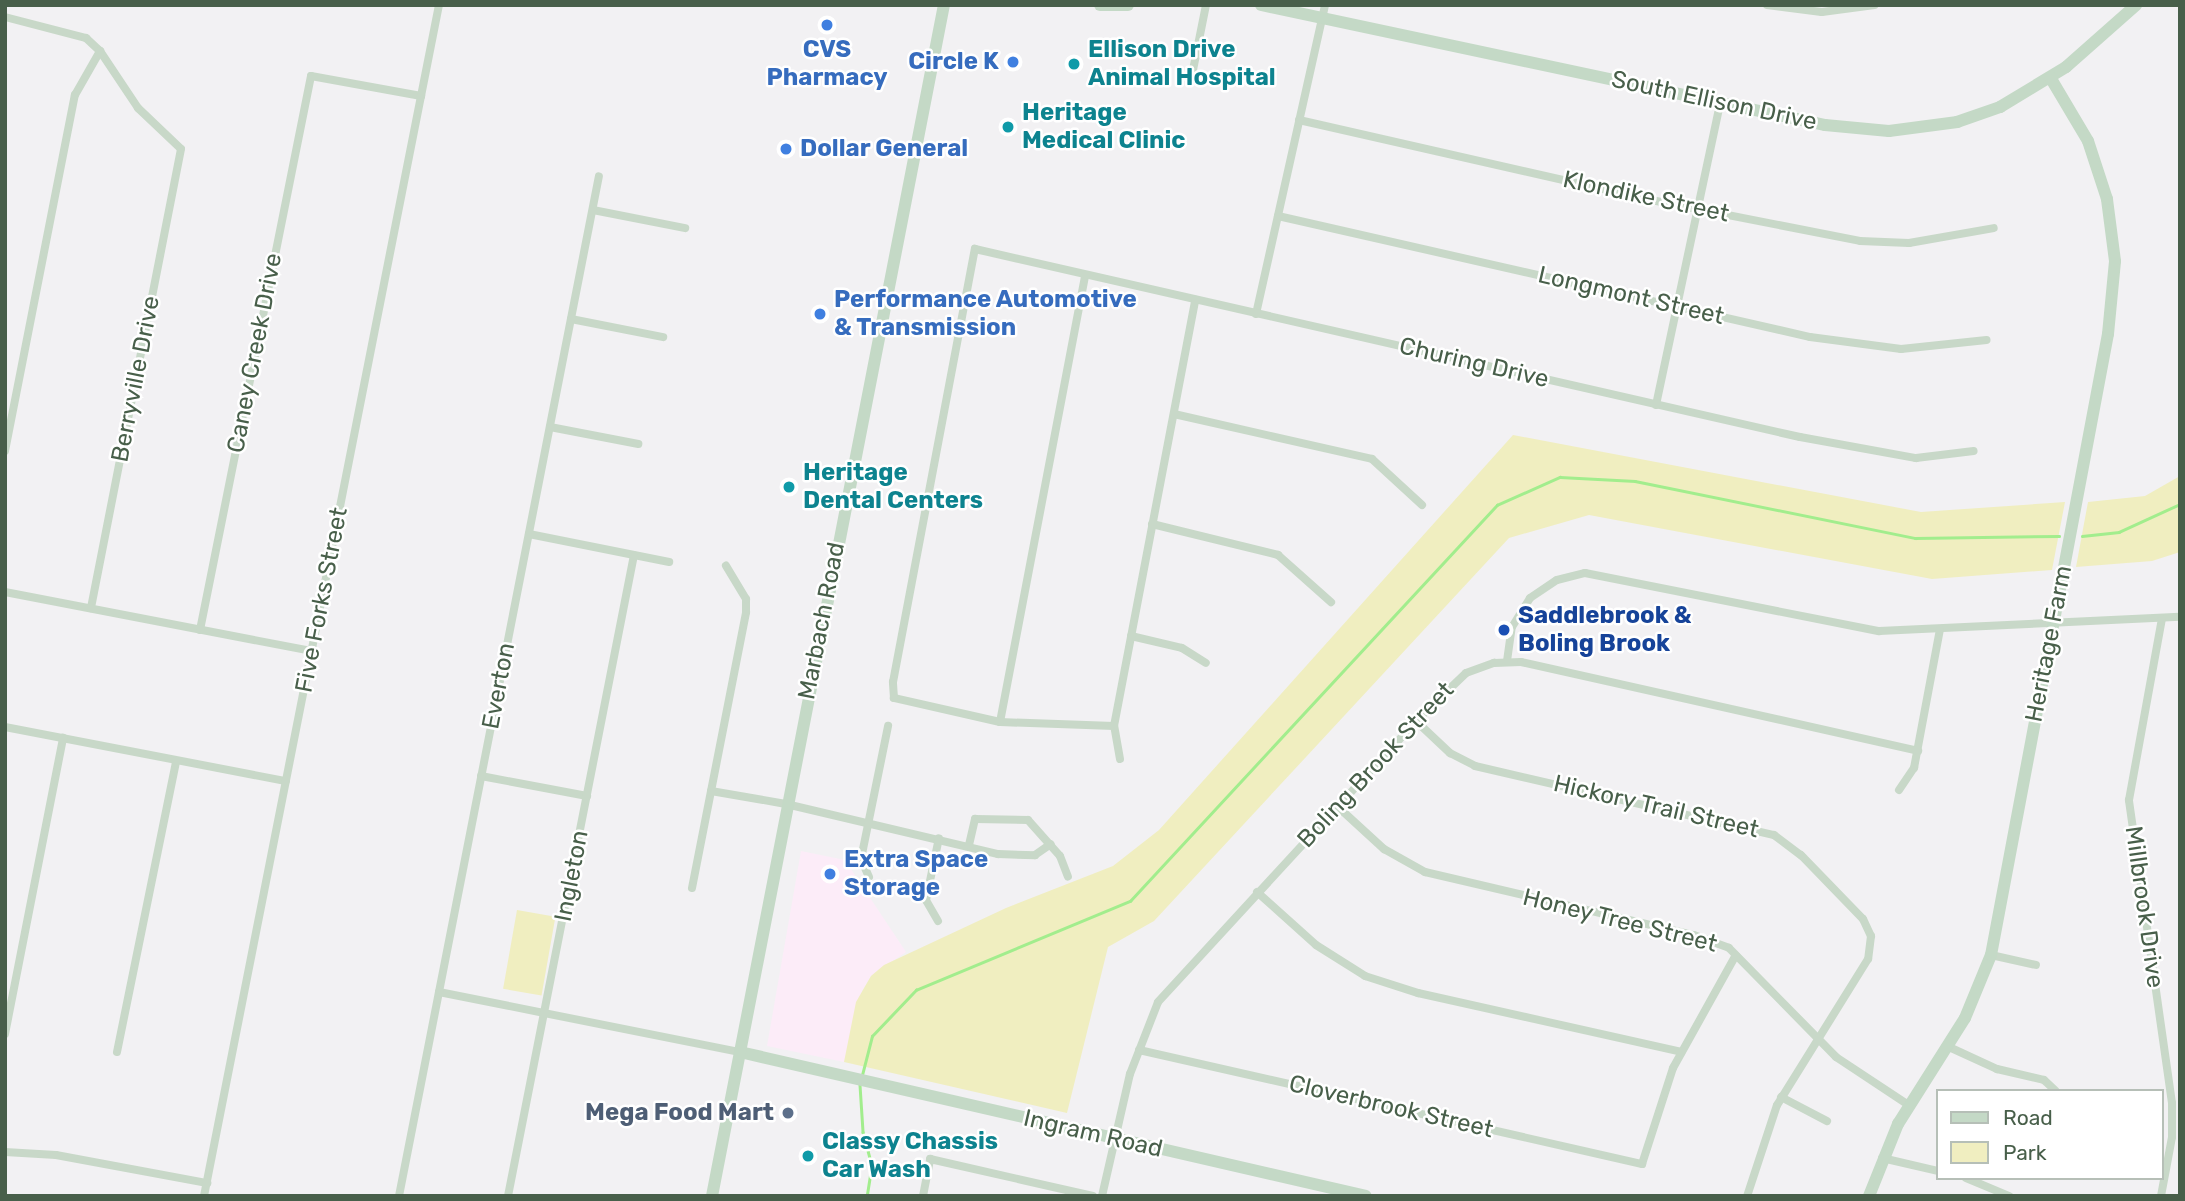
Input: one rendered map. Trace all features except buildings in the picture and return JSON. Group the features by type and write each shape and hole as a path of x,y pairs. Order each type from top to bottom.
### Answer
{"street":[{"name":"Five Forks Street","path":"204,1196 439,5"},
{"name":"Marbach Road","path":"712,1196 786,804 944,5"},
{"path":"1100,5 1128,5"},
{"path":"1193,69 1206,5"},
{"name":"South Ellison Drive","path":"1261,5 1324,10 1720,103 1864,130 1918,129 2000,107 2050,77 2136,5"},
{"path":"1767,5 1822,12 1875,5"},
{"path":"1256,314 1324,10"},
{"path":"5,17 77,32 100,51 75,95 5,451"},
{"name":"Berryville Drive","path":"91,608 181,149 138,108 100,51"},
{"name":"Caney Creek Drive","path":"200,629 311,76 421,96"},
{"name":"Heritage Farm","path":"1869,1196 1882,1158 1910,1106 1949,1047 1991,955 2108,334 2115,261 2109,208 2096,161 2079,122 2050,77"},
{"path":"1656,405 1720,103"},
{"name":"Klondike Street","path":"1300,120 1698,208 1886,243 1942,239 1994,228"},
{"name":"Everton","path":"399,1196 599,176"},
{"path":"593,210 685,228"},
{"name":"Longmont Street","path":"1278,216 1810,337 1901,349 1987,340"},
{"name":"Churing Drive","path":"1000,722 894,698 893,682 975,249 1656,405 1884,454 1939,458 1974,451"},
{"path":"1085,275 1000,722 1114,726"},
{"path":"1120,760 1114,726 1195,300"},
{"path":"571,320 663,337"},
{"path":"1174,414 1372,459 1422,505"},
{"path":"550,428 638,444"},
{"path":"1152,524 1278,555 1331,602"},
{"path":"529,534 669,562"},
{"name":"Ingleton","path":"508,1196 634,555"},
{"path":"692,888 746,612 746,599 726,566"},
{"path":"1918,751 1507,661 1512,627 1530,598 1557,580 1585,573 1845,627 1940,629 2180,617"},
{"path":"5,592 312,651"},
{"name":"Millbrook Drive","path":"2162,619 2129,800 2172,1103 2172,1137 2164,1180"},
{"path":"1899,790 1910,778 1918,751 1940,629"},
{"path":"1130,636 1182,648 1206,663"},
{"name":"Boling Brook Street","path":"1102,1196 1139,1050 1164,994 1460,676 1507,661"},
{"name":"Hickory Trail Street","path":"1416,721 1467,763 1759,830 1801,855 1860,916 1871,936 1868,959 1781,1097 1763,1140 1747,1196"},
{"path":"5,726 286,781"},
{"path":"869,877 861,859 888,726"},
{"path":"5,1034 63,738"},
{"path":"117,1052 176,761"},
{"path":"481,776 587,796"},
{"path":"711,791 786,804 1023,856 1043,852 1051,844"},
{"name":"Honey Tree Street","path":"1337,806 1384,849 1425,872 1694,935 1737,954 1836,1057 1910,1106"},
{"path":"969,845 975,819 1028,820 1051,844 1068,877"},
{"path":"938,921 926,900 939,838"},
{"path":"1257,892 1316,945 1364,976 1418,993 1681,1052 1737,954"},
{"path":"1991,955 2036,965"},
{"path":"439,992 740,1052"},
{"path":"1949,1047 1997,1069 2044,1080 2054,1089"},
{"name":"Cloverbrook Street","path":"1139,1050 1642,1164 1658,1105 1681,1052"},
{"name":"Ingram Road","path":"740,1052 1366,1196"},
{"path":"1781,1097 1827,1121"},
{"path":"5,1152 56,1155 207,1183"},
{"path":"1882,1158 1937,1171"},
{"path":"923,1196 930,1160 1093,1196"},
{"path":"1971,1180 2009,1196"}],"shaded area":[{"path":"801,851 845,860 906,952 871,976 862,991 844,1062 767,1046"}],"green space":[{"path":"1513,435 1921,512 2065,502 2052,570 1932,579 1589,515 1509,538 1154,921 1108,947 1067,1113 844,1062 856,1002 871,976 884,965 1006,908 1113,866 1159,830"},
{"path":"2180,476 2180,552 2152,561 2076,567 2088,502 2145,496"},
{"path":"517,910 555,917 542,996 503,989"}],"waterway":[{"path":"862,1075 872,1036 916,990 1130,901 1497,505 1560,477 1635,481 1915,538 2059,536"},
{"path":"2082,536 2119,532 2180,504"},
{"path":"860,1085 863,1132 872,1166 867,1196"}],"place":[{"name":"CVS Pharmacy","path":"827,25"},
{"name":"Circle K","path":"1013,62"},
{"name":"Ellison Drive Animal Hospital","path":"1074,64"},
{"name":"Heritage Medical Clinic","path":"1008,127"},
{"name":"Dollar General","path":"786,149"},
{"name":"Performance Automotive & Transmission","path":"820,314"},
{"name":"Heritage Dental Centers","path":"789,487"},
{"name":"Saddlebrook & Boling Brook","path":"1504,630"},
{"name":"Extra Space Storage","path":"830,874"},
{"name":"Mega Food Mart","path":"788,1113"},
{"name":"Classy Chassis Car Wash","path":"808,1156"}]}
